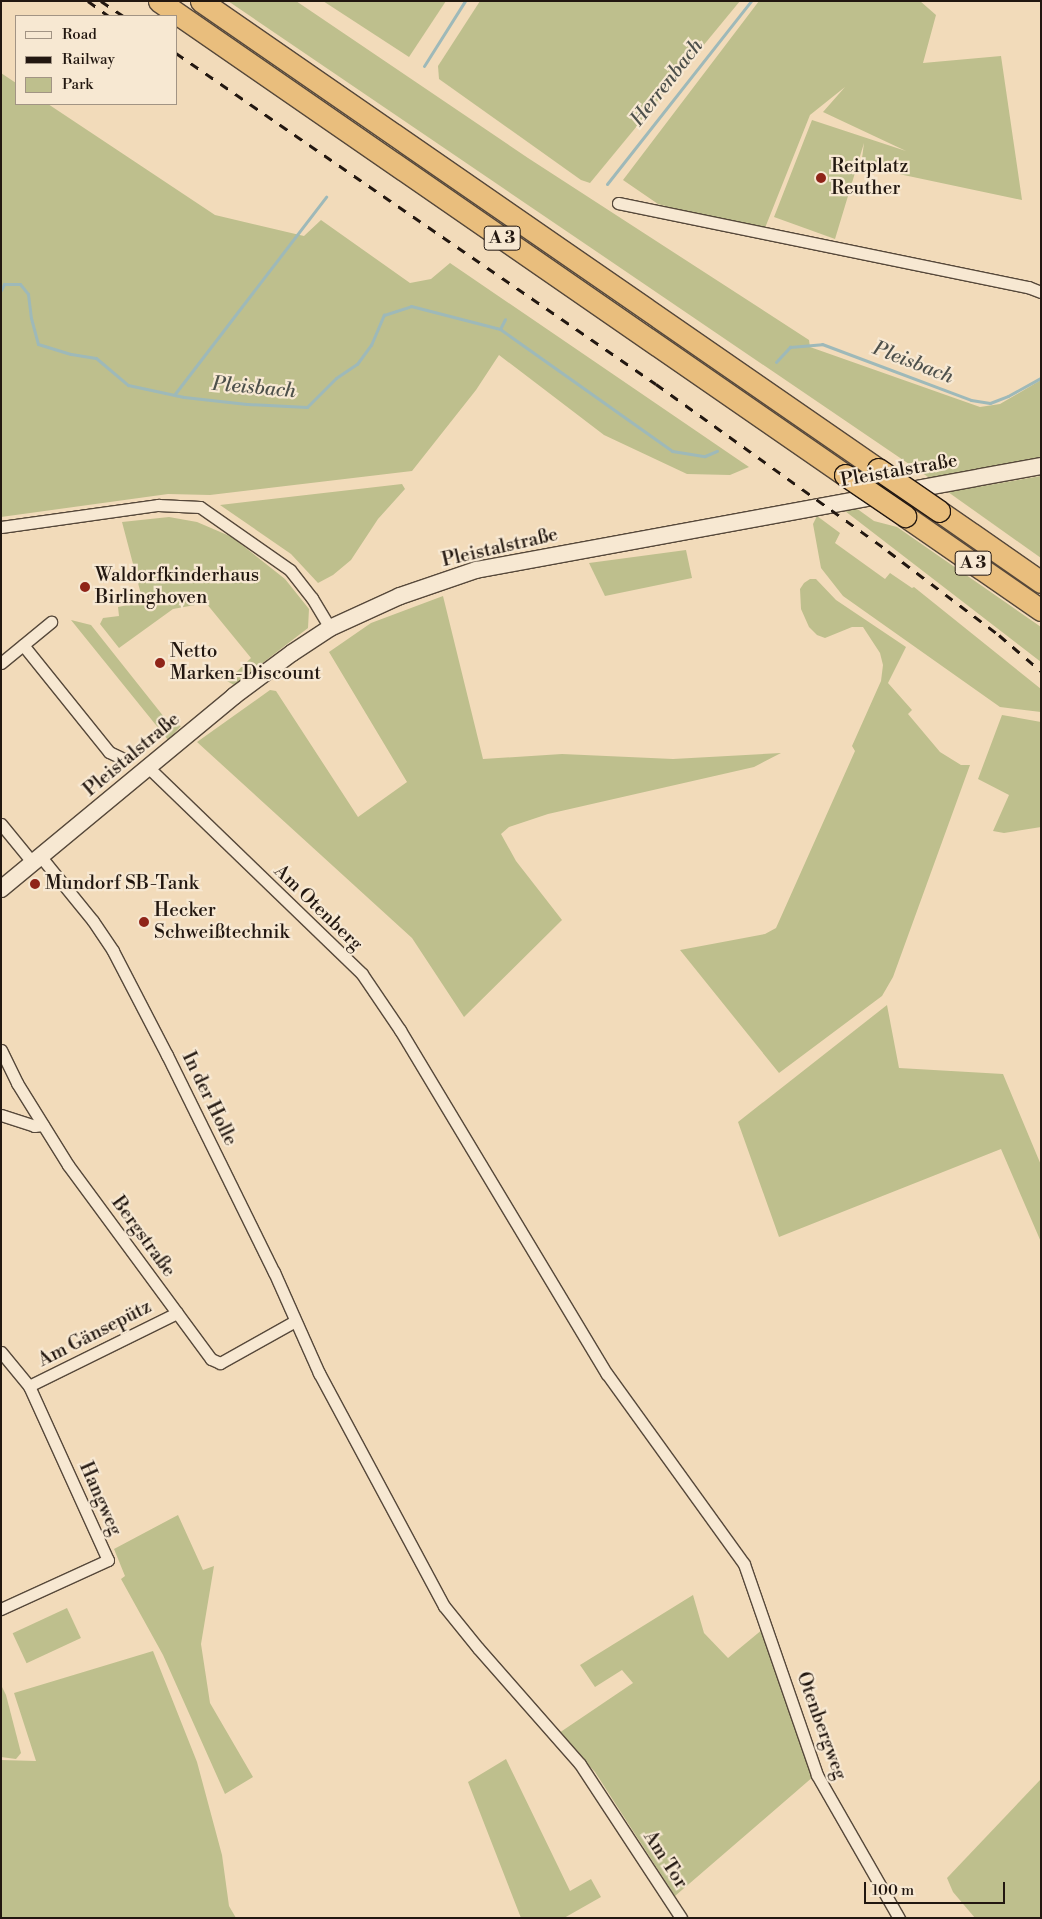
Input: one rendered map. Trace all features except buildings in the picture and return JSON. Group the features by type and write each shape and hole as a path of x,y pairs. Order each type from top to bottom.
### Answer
{"highway":[{"name":"A 3","path":"159,1 1041,610"},
{"name":"A 3","path":"202,1 1041,582"}],"main road":[{"name":"Pleistalstraße","path":"1,889 234,696 292,653 330,628 400,596 476,570 1041,466"}],"street":[{"path":"618,203 1028,287 1041,292"},
{"path":"1,527 158,504 200,507 290,570 312,598 330,628"},
{"path":"3,658 23,645 51,622"},
{"path":"23,645 109,752 122,758"},
{"name":"Am Otenberg","path":"148,768 362,974 400,1030 559,1292 606,1374 744,1564"},
{"name":"In der Holle","path":"1,824 93,920 113,951 273,1269 319,1373"},
{"name":"Bergstraße","path":"1,1050 17,1084 68,1166 211,1359 220,1363 295,1320"},
{"path":"1,1115 34,1126 43,1125"},
{"name":"Am Gänsepütz","path":"29,1386 177,1313"},
{"name":"Hangweg","path":"1,1352 29,1386 108,1560 1,1609"},
{"name":"Am Tor","path":"319,1373 444,1606 478,1648 580,1764 620,1822 681,1918"},
{"name":"Otenbergweg","path":"744,1564 817,1775 899,1918"}],"green space":[{"path":"228,1 296,1 528,158 809,340 810,347 980,407 1000,404 1041,380 1041,458 931,479"},
{"path":"323,1 446,1 409,57"},
{"path":"480,1 740,1 590,183 581,180 439,79 438,66"},
{"path":"759,1 920,1 936,15 923,63 1001,56 1022,200 861,166 864,143 835,239 774,217 812,120 906,151 823,112 845,87 810,115 763,233 658,204 623,180"},
{"path":"1,73 15,82 15,105 50,105 215,215 304,236 321,220 410,283 431,279 450,263 749,467 730,475 687,474 604,435 499,355 476,390 412,471 210,495 168,494 1,517"},
{"path":"1041,476 1041,558 948,492"},
{"path":"402,484 405,489 378,519 351,560 333,575 318,583 291,554 220,505"},
{"path":"856,508 874,521 897,527 1041,627 1041,662 845,511"},
{"path":"817,516 840,533 835,543 885,579 890,573 912,588 914,587 1041,689 1041,712 1000,707 843,596 821,568 813,524"},
{"path":"169,517 197,522 232,537 285,579 309,609 308,628 234,685 227,681 251,658 206,603 173,609 119,648 100,624 103,618 119,616 118,607 143,602 122,522"},
{"path":"686,550 692,578 605,596 589,563"},
{"path":"810,579 816,579 836,600 906,647 888,683 912,710 908,714 940,752 961,765 970,765 893,977 882,996 779,1073 680,950 765,934 776,928 855,751 852,746 881,681 883,665 880,653 863,627 852,627 825,638 817,635 809,627 801,609 800,589"},
{"path":"443,596 483,759 562,754 673,759 781,753 754,767 548,814 509,827 501,834 516,861 562,920 464,1017 412,938 197,742 270,690 276,691 358,817 407,782 329,652 371,623"},
{"path":"71,620 91,625 168,722 181,726 168,740"},
{"path":"1002,715 1041,722 1041,827 1004,833 993,831 1009,795 978,779"},
{"path":"887,1005 899,1068 1003,1074 1041,1165 1041,1242 1001,1149 779,1237 738,1122"},
{"path":"178,1515 203,1570 214,1566 201,1644 210,1703 253,1777 225,1794 163,1655 121,1579 125,1576 114,1549"},
{"path":"693,1595 704,1633 728,1658 763,1629 814,1776 675,1896 595,1772 559,1733 633,1683 622,1670 595,1687 580,1665"},
{"path":"67,1608 81,1638 27,1663 13,1633"},
{"path":"153,1651 197,1762 222,1855 229,1906 236,1918 1,1918 1,1760 36,1761 14,1693"},
{"path":"1,1685 6,1695 21,1753 16,1759 1,1757"},
{"path":"506,1759 570,1891 591,1879 601,1897 564,1918 521,1918 468,1782"},
{"path":"1041,1779 1041,1918 975,1918 953,1892 947,1878"}],"waterway":[{"path":"424,66 465,1"},
{"name":"Herrenbach","path":"607,184 751,1"},
{"path":"174,395 326,197"},
{"name":"Pleisbach","path":"1,290 4,284 20,284 28,294 31,318 38,344 71,354 96,358 128,385 184,397 247,404 307,407 336,378 357,364 371,345 384,315 411,306 500,329 672,451 705,456 717,451"},
{"path":"500,329 505,319"},
{"name":"Pleisbach","path":"776,362 790,347 822,344 971,400 990,403 1008,396 1041,378"}],"railway":[{"path":"88,1 108,15"},
{"path":"101,1 122,15"},
{"path":"178,54 656,384 888,551 999,635 1041,671"}],"place":[{"name":"Reitplatz Reuther","path":"821,178"},
{"name":"Waldorfkinderhaus Birlinghoven","path":"85,587"},
{"name":"Netto Marken-Discount","path":"160,663"},
{"name":"Mundorf SB-Tank","path":"35,884"},
{"name":"Hecker Schweißtechnik","path":"144,922"}]}
